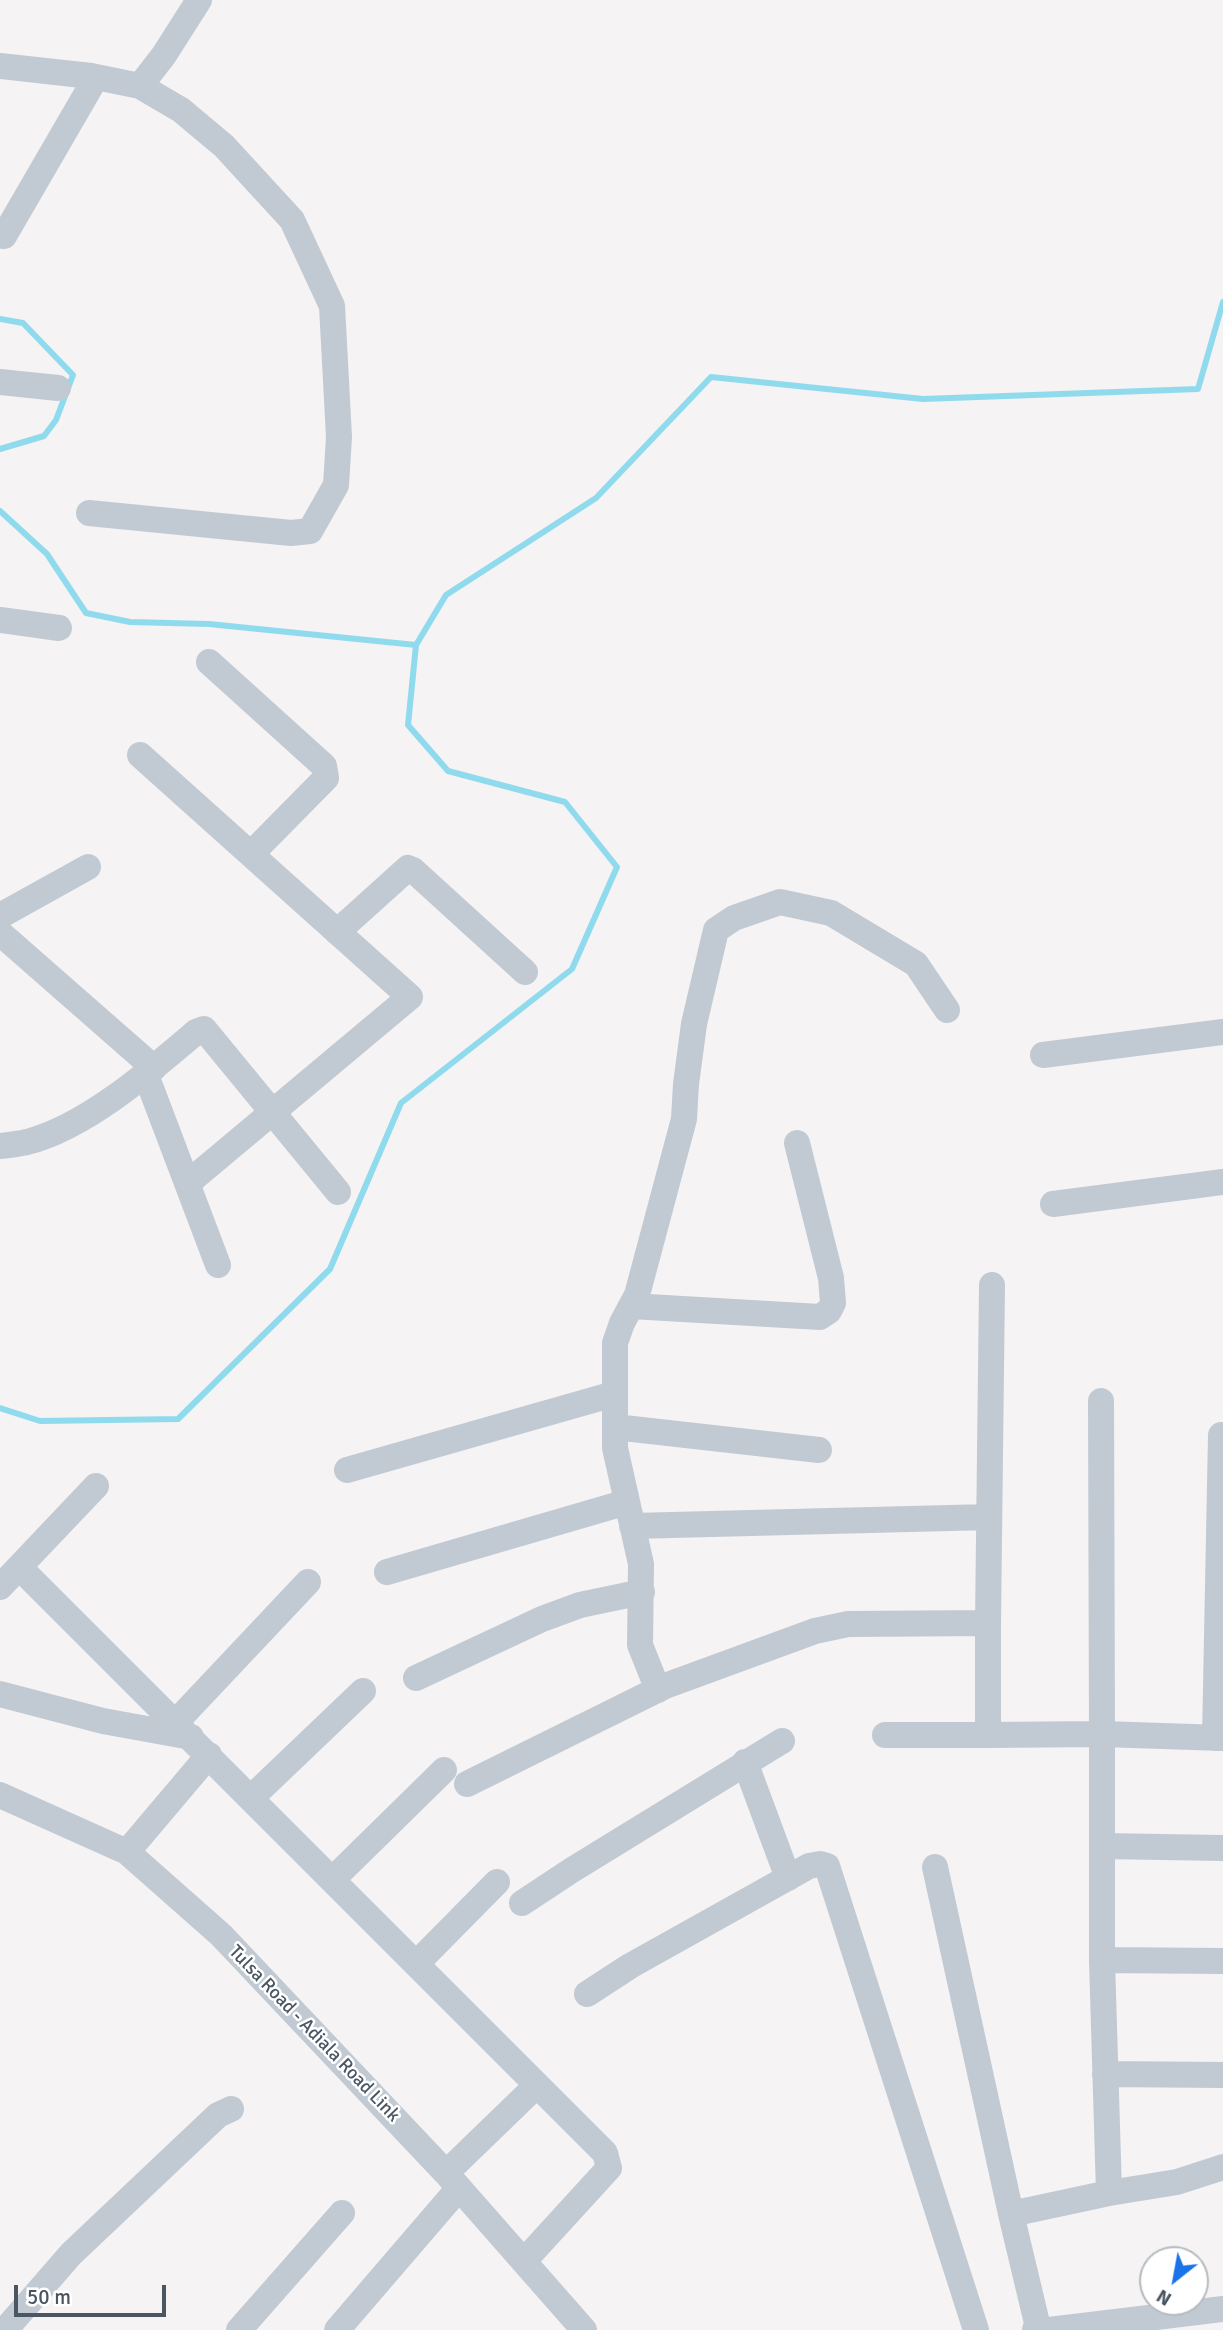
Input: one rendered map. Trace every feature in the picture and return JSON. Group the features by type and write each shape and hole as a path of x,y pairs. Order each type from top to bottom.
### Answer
{"street":[{"path":"140,86 164,55 199,0"},
{"path":"0,66 91,76 140,86 181,110 224,146 292,220 332,306 339,437 336,485 310,531 291,533 89,513"},
{"path":"4,236 91,86 91,76"},
{"path":"0,383 58,388"},
{"path":"0,620 59,628"},
{"path":"209,662 324,766 326,778 251,854"},
{"path":"140,755 410,997 195,1177 188,1186"},
{"path":"0,916 88,867"},
{"path":"337,932 408,868 524,972"},
{"path":"658,1690 640,1645 641,1564 615,1448 615,1343 640,1285 684,1119 694,1024 716,930 734,918 780,902 831,913 915,964 947,1010"},
{"path":"0,933 150,1071 188,1186 218,1265"},
{"path":"0,1146 27,1142 71,1125 150,1071 204,1028 338,1192"},
{"path":"1043,1055 1223,1032"},
{"path":"631,1306 820,1317 829,1311 833,1303 831,1278 797,1143"},
{"path":"1053,1204 1223,1182"},
{"path":"988,1735 992,1285"},
{"path":"347,1470 614,1394"},
{"path":"1101,1402 1101,1960 1109,2193"},
{"path":"615,1427 819,1450"},
{"path":"885,1735 1102,1734 1219,1738 1221,1435"},
{"path":"0,1587 96,1486"},
{"path":"387,1572 630,1514 989,1517"},
{"path":"19,1567 605,2153 609,2168 524,2261"},
{"path":"127,1852 192,1738 308,1582"},
{"path":"416,1678 542,1619 580,1605 642,1592"},
{"path":"467,1784 658,1690 815,1631 848,1624 988,1623"},
{"path":"251,1798 363,1690"},
{"path":"0,1694 103,1721 192,1738"},
{"path":"522,1903 782,1741"},
{"path":"745,1762 789,1878"},
{"path":"333,1880 444,1770"},
{"name":"Tulsa Road - Adiala Road Link","path":"0,1795 127,1852 220,1936 453,2180 584,2330"},
{"path":"1102,1846 1223,1848"},
{"path":"587,1994 630,1966 809,1867 820,1864 827,1866 976,2330"},
{"path":"935,1867 1037,2323 1035,2330"},
{"path":"416,1964 497,1882"},
{"path":"1101,1960 1223,1961"},
{"path":"1105,2074 1223,2075"},
{"path":"337,2330 453,2180 537,2085"},
{"path":"5,2330 71,2254 218,2115 231,2109"},
{"path":"1011,2214 1177,2182 1223,2167"},
{"path":"239,2330 342,2213"},
{"path":"1049,2330 1223,2309"}],"waterway":[{"path":"0,1408 40,1421 178,1419 330,1269 401,1103 572,969 617,867 565,802 448,771 408,725 416,645 446,595 596,498 711,377 923,399 1198,389 1223,302"},
{"path":"0,319 23,323 73,375 56,420 44,436 0,449"},
{"path":"0,511 47,554 86,613 130,622 209,624 416,645"}]}
